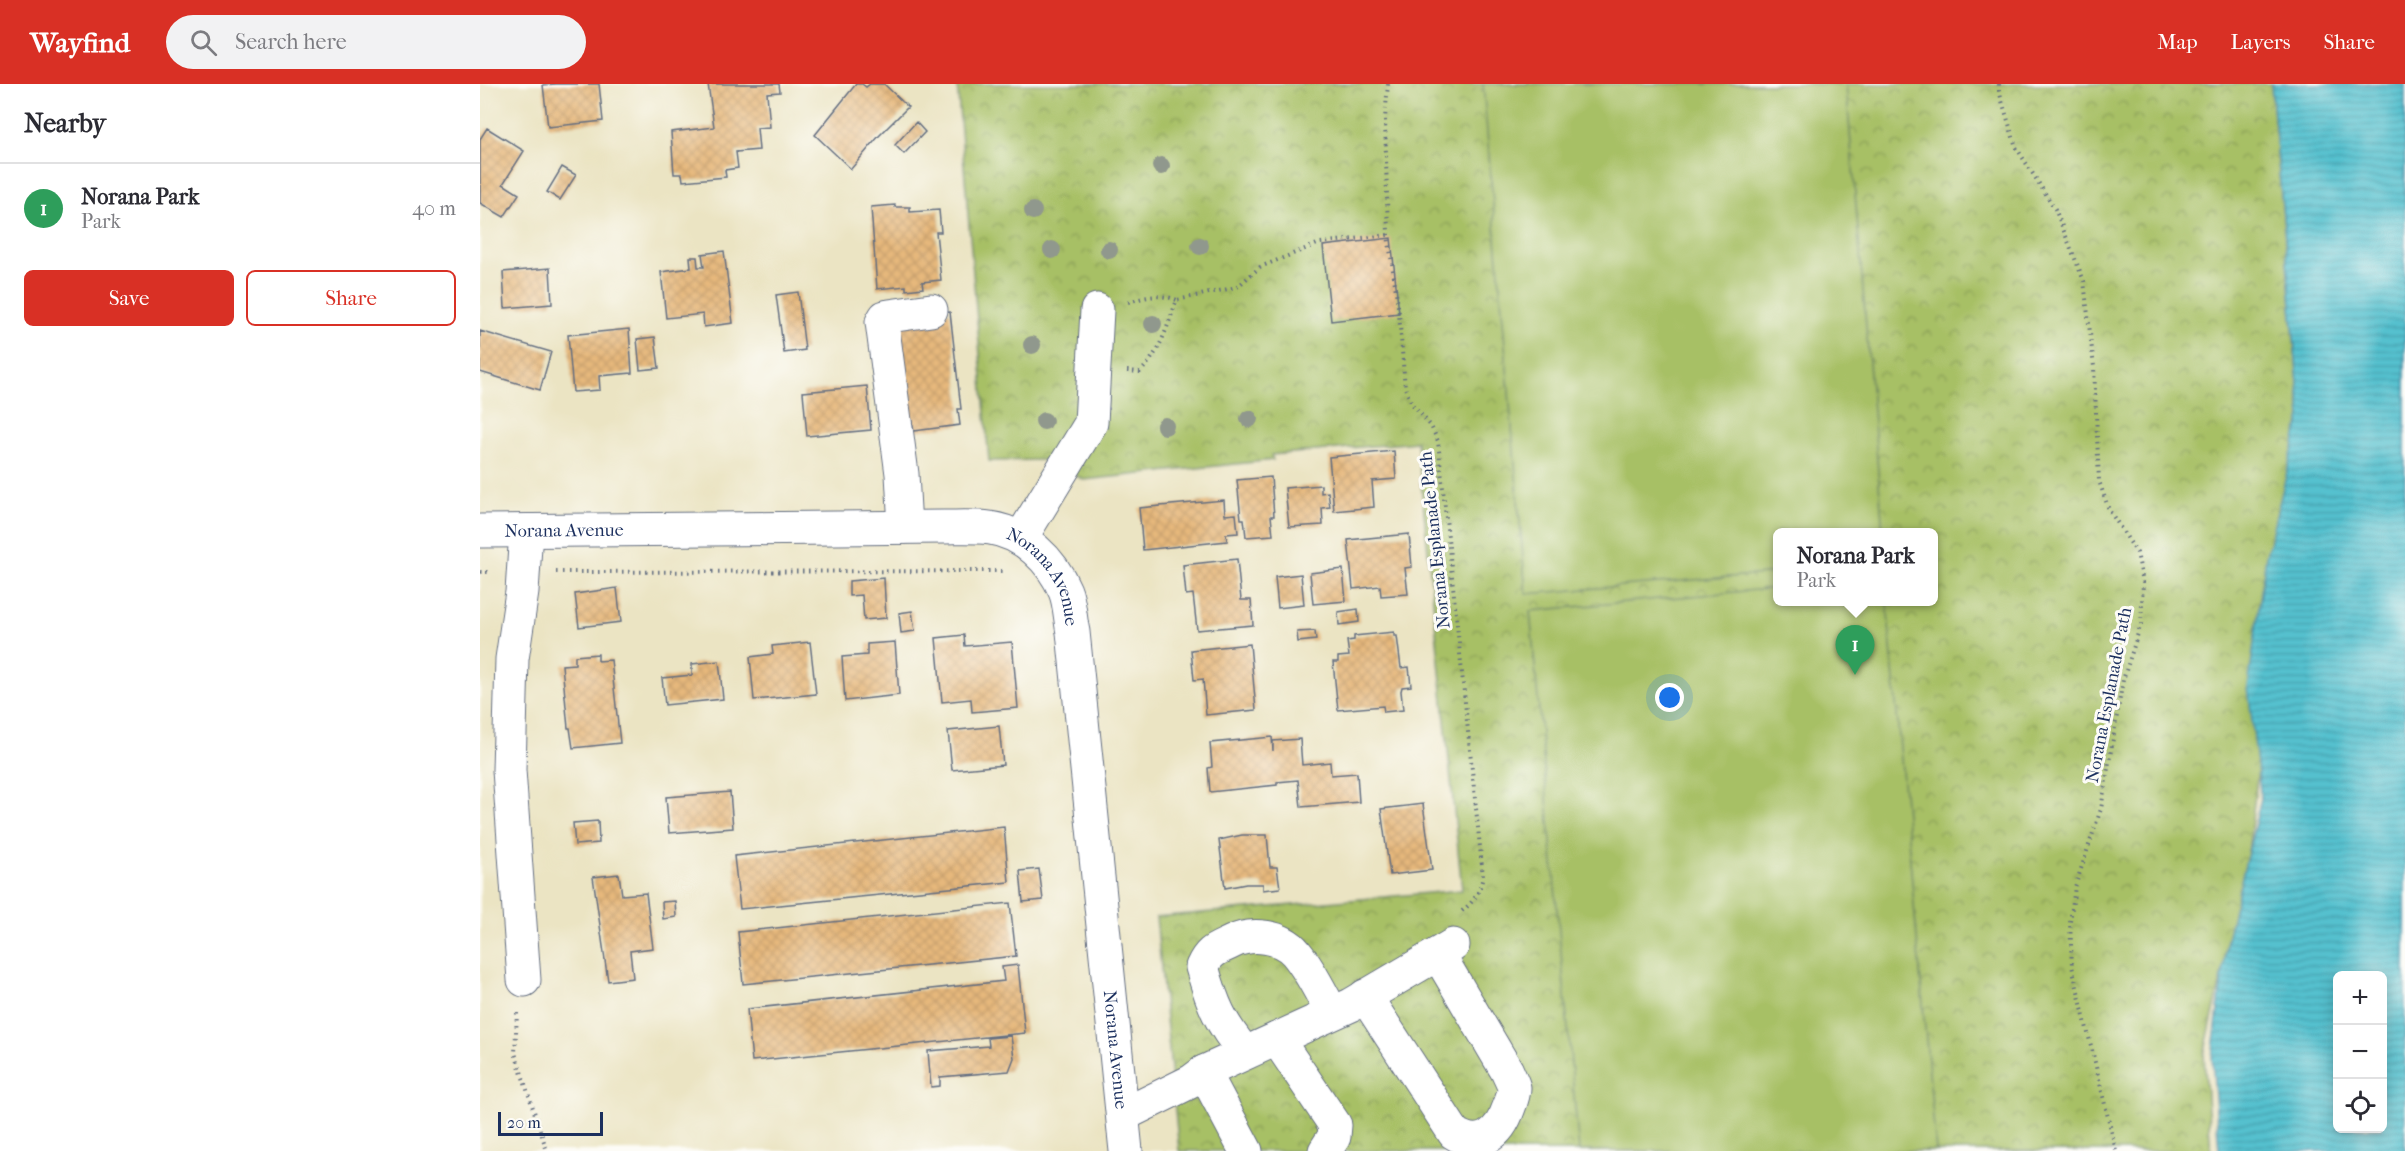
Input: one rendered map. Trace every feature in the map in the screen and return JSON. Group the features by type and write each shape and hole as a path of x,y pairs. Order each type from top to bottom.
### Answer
{"street":[{"path":"905,527 902,474 882,322 889,316 931,310"},
{"path":"1020,537 1091,423 1097,310"},
{"name":"Norana Avenue","path":"480,531 991,528 1020,537 1035,548 1051,566 1065,592 1073,632 1126,1151"},
{"path":"524,980 509,770 512,659 526,531"},
{"path":"1245,1053 1224,1027 1211,1001 1202,967 1208,953 1238,939 1255,936 1272,938 1295,951 1332,1013"},
{"path":"1123,1115 1192,1081 1204,1072 1332,1013 1446,949 1514,1089 1504,1120 1493,1135 1479,1140 1461,1138 1454,1134 1365,996"},
{"path":"1276,1039 1335,1125 1334,1137 1325,1151"},
{"path":"1204,1072 1246,1151"}],"path":[{"name":"Norana Esplanade Path","path":"1388,84 1385,117 1388,235 1399,313 1405,388 1412,404 1431,426 1438,441 1483,876 1480,891 1470,906 1461,912"},
{"name":"Norana Esplanade Path","path":"1999,84 1999,91 2016,147 2055,209 2084,281 2094,367 2099,482 2109,510 2137,553 2143,582 2141,624 2123,680 2101,809 2075,887 2070,922 2072,966 2116,1151"},
{"path":"1097,310 1151,295 1166,296 1177,300 1237,287 1260,267 1320,243 1388,235"},
{"path":"1094,370 1140,372 1156,352 1177,300"},
{"path":"480,572 1012,571"},
{"path":"524,980 515,1020 515,1053 547,1151"}],"green space":[{"path":"957,84 2271,84 2301,416 2246,869 2204,1055 2211,1151 1179,1151 1156,917 1462,890 1417,442 1271,455 1273,460 1084,480 1049,460 989,461"},
{"path":"1483,84 1846,84 1883,528 1773,528 1773,573 1526,594"},
{"path":"1773,588 1773,606 1887,606 1936,1151 1579,1151 1530,611"}],"water":[{"path":"2271,84 2405,84 2405,1151 2219,1151 2212,1057 2227,939 2261,799 2248,687 2266,556 2301,416"}],"building":[{"path":"599,84 603,121 548,127 543,85"},
{"path":"708,84 779,84 780,92 767,93 770,127 757,128 759,150 736,152 738,168 725,170 726,177 683,181 682,174 674,174 671,132 714,127"},
{"path":"856,84 866,87 870,84 884,84 908,107 851,169 815,135"},
{"path":"916,122 925,132 904,154 895,145"},
{"path":"487,128 524,151 503,184 519,194 504,217 480,203 480,139"},
{"path":"562,167 576,175 560,200 547,192"},
{"path":"895,205 895,207 910,207 910,212 939,210 941,232 936,232 941,280 922,282 923,288 906,290 906,286 877,289 871,207"},
{"path":"1391,238 1399,313 1331,321 1323,246"},
{"path":"724,251 733,323 704,327 703,314 666,318 661,272 691,268 690,257 697,257 698,267 704,267 702,254"},
{"path":"550,268 552,304 505,308 503,272"},
{"path":"798,292 805,350 784,353 776,295"},
{"path":"950,312 961,409 958,409 960,425 914,431 898,363 899,317"},
{"path":"629,329 632,373 599,376 600,390 573,392 568,335"},
{"path":"480,331 551,352 540,390 480,372"},
{"path":"655,337 659,368 640,370 637,339"},
{"path":"867,386 871,430 807,436 803,392"},
{"path":"1394,451 1396,479 1372,481 1374,507 1334,511 1329,457"},
{"path":"1271,477 1273,535 1246,537 1244,519 1241,519 1237,480"},
{"path":"1321,485 1321,493 1328,492 1330,507 1322,508 1323,525 1289,527 1285,488"},
{"path":"1224,500 1225,515 1236,514 1238,533 1226,534 1227,541 1143,550 1139,508"},
{"path":"1409,534 1412,567 1405,568 1408,594 1381,596 1380,586 1353,589 1348,540"},
{"path":"1237,559 1241,600 1251,600 1253,625 1197,630 1193,594 1186,595 1183,565"},
{"path":"1343,569 1346,601 1313,604 1310,573"},
{"path":"1301,574 1304,605 1278,608 1275,577"},
{"path":"884,578 886,618 864,620 862,595 849,596 849,581"},
{"path":"617,588 621,622 579,627 575,594"},
{"path":"1358,609 1359,622 1339,625 1338,612"},
{"path":"912,611 915,631 901,633 899,613"},
{"path":"1315,631 1316,640 1298,642 1297,632"},
{"path":"1394,632 1394,636 1397,636 1401,668 1409,667 1411,686 1402,687 1401,691 1403,710 1384,712 1383,706 1338,710 1333,662 1338,662 1338,657 1349,656 1347,641 1354,640 1354,636"},
{"path":"964,635 965,646 1012,642 1018,708 972,712 971,699 942,702 936,638"},
{"path":"810,642 816,694 754,700 750,657 773,654 772,646"},
{"path":"895,642 899,695 845,701 842,657 867,655 867,644"},
{"path":"1250,644 1256,710 1206,715 1203,679 1194,680 1191,650"},
{"path":"598,654 598,661 611,660 620,743 573,748 570,728 568,728 562,665 575,664 575,656"},
{"path":"719,661 723,699 665,705 662,678 692,675 692,664"},
{"path":"999,726 1003,765 952,770 948,731"},
{"path":"1272,737 1273,751 1273,741 1300,739 1302,765 1330,762 1331,775 1357,773 1359,802 1301,807 1298,780 1277,782 1277,785 1210,792 1208,768 1212,767 1210,743"},
{"path":"730,792 733,828 669,833 666,797"},
{"path":"1423,804 1432,870 1390,875 1381,809"},
{"path":"598,821 599,843 575,845 573,823"},
{"path":"1004,827 1009,882 740,909 734,856"},
{"path":"1242,835 1267,835 1270,867 1277,867 1280,888 1263,890 1263,884 1246,884 1225,888 1219,840"},
{"path":"1039,869 1043,900 1023,902 1020,871"},
{"path":"619,874 622,895 646,893 653,948 630,951 633,978 608,981 593,877"},
{"path":"675,901 676,917 663,919 662,902"},
{"path":"1010,903 1016,956 743,984 738,932"},
{"path":"1018,965 1025,1033 752,1061 747,1009 1004,981 1002,967"},
{"path":"1011,1036 1014,1058 1009,1071 940,1077 940,1086 931,1087 928,1051 989,1046 988,1038"}],"place":[{"name":"Norana Park","path":"1855,675"}]}
